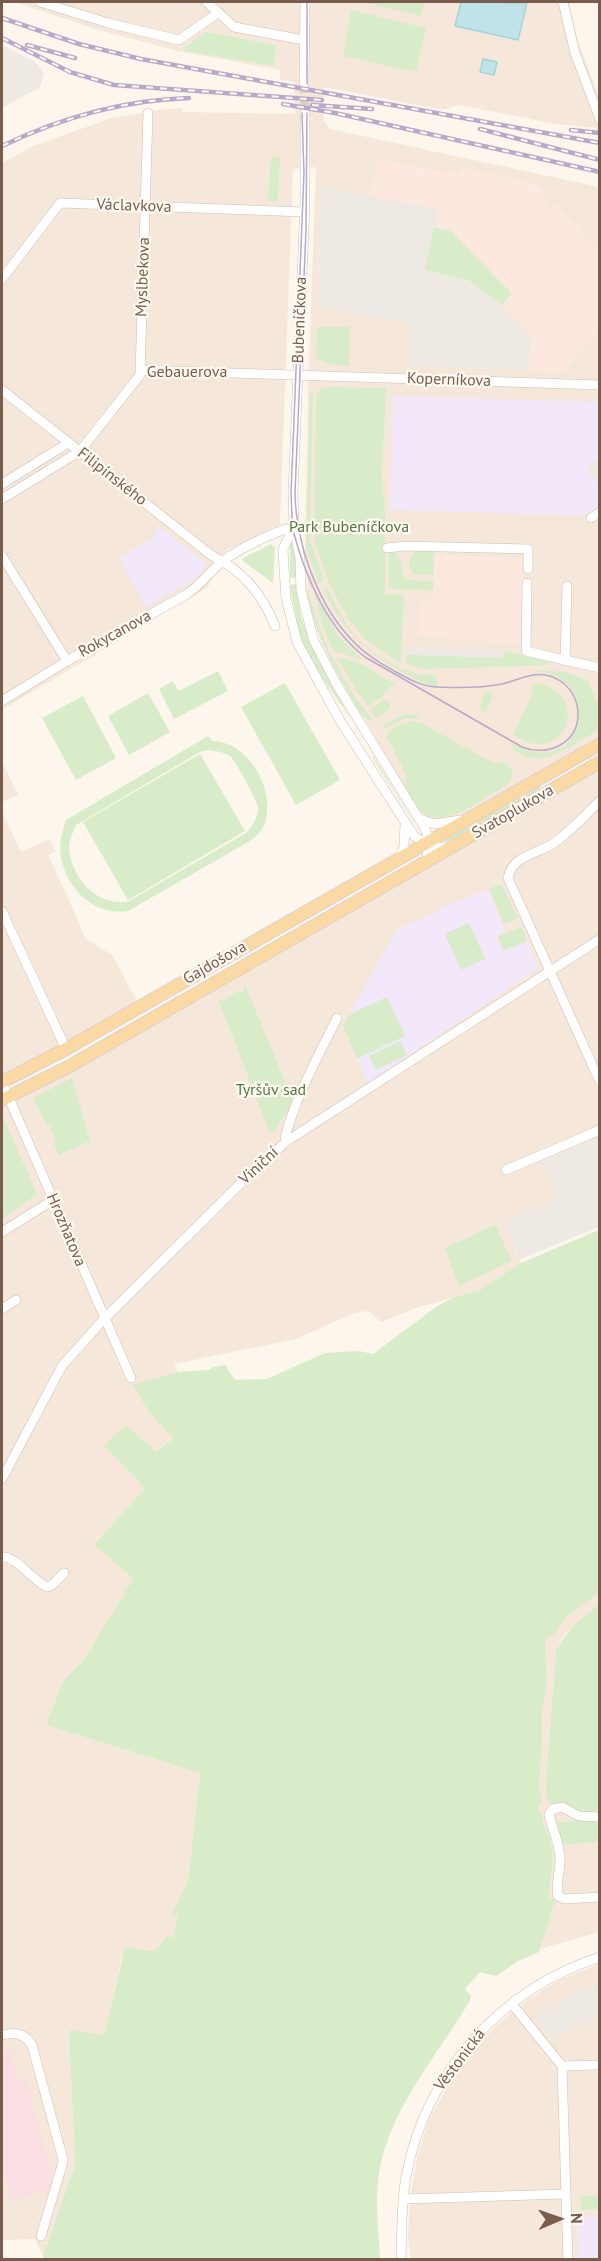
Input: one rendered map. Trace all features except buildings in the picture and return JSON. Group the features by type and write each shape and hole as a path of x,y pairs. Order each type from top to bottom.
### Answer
{"main road":[{"name":"Svatoplukova","path":"427,844 600,744"},
{"name":"Svatoplukova","path":"427,861 600,762"},
{"name":"Gajdošova","path":"2,1082 66,1049 427,844"},
{"name":"Gajdošova","path":"5,1099 68,1067 427,861"}],"street":[{"path":"40,2 108,23 179,40 218,13"},
{"path":"207,2 234,27 304,40"},
{"path":"304,84 305,2"},
{"path":"563,2 575,53 600,119"},
{"name":"Myslbekova","path":"140,370 147,113"},
{"name":"Bubeníčkova","path":"305,113 294,526 300,559 304,605 314,641 337,685 420,819 428,836 427,861"},
{"name":"Václavkova","path":"2,279 60,203 304,212"},
{"name":"Gebauerova","path":"80,451 140,375 140,370 298,374"},
{"name":"Koperníkova","path":"298,374 600,385"},
{"name":"Filipínského","path":"2,390 211,555 222,561"},
{"path":"2,484 68,443"},
{"path":"2,499 80,451"},
{"path":"222,561 294,526"},
{"name":"Bubeníčkova","path":"294,526 283,549 286,598 297,642 339,719 405,824 414,836 427,844"},
{"path":"387,548 528,549 528,570"},
{"path":"2,556 67,661"},
{"path":"222,561 236,568 258,593 275,626"},
{"name":"Rokycanova","path":"2,701 67,661 187,594 204,581 222,561"},
{"path":"527,582 526,651 600,668"},
{"path":"565,661 567,586"},
{"path":"600,801 554,843 519,860 509,870 508,878 600,1082"},
{"path":"420,819 434,824 469,818"},
{"path":"399,858 404,847 405,824"},
{"path":"427,844 450,849"},
{"path":"2,911 66,1049"},
{"name":"Viniční","path":"2,1479 62,1366 104,1319 251,1173 287,1141 600,939"},
{"path":"287,1141 285,1138 290,1120 303,1086 337,1018"},
{"name":"Hrozňatova","path":"2,1082 5,1099 53,1200 131,1378"},
{"path":"506,1170 600,1130"},
{"path":"2,1232 53,1200"},
{"path":"2,1309 16,1300"},
{"path":"2,1557 11,1558 34,1579 47,1587 64,1573"},
{"path":"600,1817 579,1816 562,1807 553,1809 549,1814 558,1843 560,1861 558,1896 564,1899 600,1897"},
{"name":"Věstonická","path":"401,2259 403,2199 407,2171 416,2138 440,2084 468,2045 491,2020 557,1975 600,1957"},
{"path":"512,2004 562,2066 568,2259"},
{"path":"2,2035 18,2034 29,2040 32,2045 62,2156 63,2162 41,2236"},
{"path":"562,2066 600,2065"},
{"path":"403,2199 566,2194"}],"shaded area":[{"path":"14,2 569,2 577,38 599,98 599,134 596,128 556,124 459,105 443,110 324,87 323,116 324,122 330,129 599,187 599,251 556,205 548,211 545,193 537,185 463,168 461,174 446,173 379,160 370,196 322,188 317,306 412,324 411,366 563,371 599,331 599,736 469,813 453,819 435,821 421,817 325,649 308,595 305,546 316,167 293,169 280,525 227,550 208,587 2,710 2,163 33,146 109,119 158,110 181,108 183,112 295,114 294,82 280,80 280,70 178,51 99,30"},
{"path":"2,45 34,61 44,73 40,87 2,108"},
{"path":"379,160 446,173 461,174 463,168 537,185 545,193 548,211 556,204 599,251 599,331 563,371 529,370 531,336 497,300 470,281 425,270 438,209 370,196"},
{"path":"322,187 439,209 425,270 470,281 497,300 531,336 529,370 410,366 412,324 317,306"},
{"path":"392,396 599,402 599,456 586,470 599,482 599,506 592,512 577,515 390,510"},
{"path":"599,456 599,482 586,470"},
{"path":"160,527 207,565 197,578 146,607 119,558 151,539"},
{"path":"435,555 522,558 521,644 418,636 420,601 433,601"},
{"path":"406,647 504,650 504,658 406,655"},
{"path":"2,762 18,795 2,802"},
{"path":"599,769 599,1136 543,1161 560,1198 504,1222 521,1263 480,1290 416,1308 381,1322 368,1311 354,1313 296,1339 174,1364 178,1372 132,1385 148,1411 173,1437 156,1452 145,1488 94,1543 133,1579 82,1662 63,1681 46,1725 200,1773 188,1882 173,1914 178,1914 173,1937 166,1937 155,1951 122,1957 104,2035 69,2030 75,2165 43,2256 35,2239 2,2240 2,1106 24,1097 86,1063"},
{"path":"2,812 21,852 50,839 56,851 48,855 85,938 112,955 137,1001 68,1043 2,1076"},
{"path":"488,889 506,932 496,936 503,952 528,941 538,968 368,1083 343,1026 396,930"},
{"path":"599,1136 599,1227 520,1259 504,1222 559,1198 542,1161"},
{"path":"599,1593 599,1604 564,1635 556,1650 546,1795 555,1803 568,1804 578,1811 594,1813 599,1809 599,1820 555,1822 562,1845 599,1842 599,1932 540,1949 555,1901 549,1896 553,1858 551,1839 538,1811 542,1801 539,1786 542,1711 547,1686 545,1638 556,1633 565,1618"},
{"path":"599,1964 599,2259 411,2260 408,2236 410,2199 417,2158 428,2122 454,2075 476,2046 502,2020 530,1998 561,1979"},
{"path":"599,1985 599,2014 551,2040 536,2016 579,1991"},
{"path":"10,2049 19,2080 26,2078 54,2183 49,2189 11,2201 2,2165 2,2051"},
{"path":"577,2217 599,2217 599,2259 578,2259"}],"green space":[{"path":"361,2 424,2 421,16"},
{"path":"351,10 426,28 416,72 343,56"},
{"path":"205,32 276,45 274,66 186,51 185,48"},
{"path":"271,157 280,157 278,201 268,201"},
{"path":"434,227 451,231 512,294 502,305 470,281 425,270"},
{"path":"317,327 350,327 349,366 332,365 316,358"},
{"name":"Park Bubeníčkova","path":"328,387 386,388 382,473 385,515 385,594 404,595 399,662 367,641 349,620 329,583 314,539 316,394"},
{"path":"310,392 313,392 310,539 324,580 319,583 306,548"},
{"path":"292,540 295,548 296,577 290,578 290,542"},
{"path":"271,544 275,547 273,583 243,561 243,558"},
{"path":"389,550 394,550 399,558 405,577 410,580 434,581 433,590 389,589"},
{"path":"416,551 434,551 433,575 414,574 411,571 409,562"},
{"path":"296,584 301,616 312,647 349,716 316,669 304,646 298,628 290,585"},
{"path":"306,585 330,653 354,696 374,721 366,719 360,713 326,652 309,603"},
{"path":"327,587 349,628 366,646 399,668 424,675 436,675 437,686 407,675 363,645 337,614 323,588"},
{"path":"315,593 339,636 362,660 334,651 322,625"},
{"path":"504,651 550,662 548,665 425,669 406,664 406,655 503,658"},
{"path":"337,657 361,664 395,684 383,693 384,696 368,706 357,692"},
{"path":"540,670 565,672 588,681 599,707 600,729 562,751 540,759 513,750 511,743 535,752 554,751 568,743 576,730 579,714 576,698 567,684 549,673 534,673"},
{"path":"218,671 228,691 174,719 159,689 173,681 179,691"},
{"path":"285,683 340,780 296,805 241,707"},
{"path":"533,684 549,687 559,694 566,704 568,716 565,727 559,736 549,743 526,742 513,735 533,692"},
{"path":"491,691 493,696 485,713 480,709 484,692"},
{"path":"148,693 170,732 129,755 108,716"},
{"path":"83,696 116,758 76,780 42,718"},
{"path":"385,699 390,702 390,709 376,718 371,709"},
{"path":"411,714 420,717 405,718 386,728 383,726 402,715"},
{"path":"412,721 421,723 495,764 501,761 511,770 512,778 507,785 462,811 435,818 423,813 413,801 405,781 408,779 387,737 393,729"},
{"path":"208,736 212,741 225,743 237,749 247,758 263,782 266,796 265,823 261,831 250,841 128,911 102,909 80,895 72,885 66,873 60,847 66,820","holes":["208,750 231,757 254,798 258,808 257,815 246,833 129,901 107,900 88,888 75,870 71,859 69,845 76,825 200,752"]},
{"path":"200,754 245,831 128,900 83,822"},
{"path":"372,757 374,757 423,837"},
{"path":"537,784 540,790 448,842 440,840"},
{"path":"500,884 518,919 504,924 489,889"},
{"path":"469,923 485,959 461,970 445,934"},
{"path":"521,927 527,941 504,950 498,936"},
{"name":"Tyršův sad","path":"245,985 293,1101 275,1131 270,1133 219,1001 222,1000 224,1004 226,998 238,991 244,993"},
{"path":"387,997 405,1036 357,1059 343,1026 350,1014"},
{"path":"400,1041 407,1055 376,1070 369,1056"},
{"path":"72,1078 90,1141 59,1155 53,1142 56,1141 50,1128 52,1127 48,1126 33,1098"},
{"path":"4,1120 37,1194 2,1219 2,1121"},
{"path":"495,1225 512,1261 459,1286 445,1248"},
{"path":"599,1230 599,1593 565,1618 556,1633 545,1639 547,1686 542,1711 539,1786 542,1801 538,1810 543,1815 543,1823 551,1839 553,1858 549,1896 555,1901 539,1952 518,1961 496,1976 480,1972 465,1989 471,1996 469,2002 401,2110 383,2156 378,2181 380,2259 45,2259 43,2256 75,2165 69,2030 104,2035 125,1948 155,1951 166,1937 173,1937 178,1914 172,1914 188,1882 200,1773 46,1725 63,1681 82,1662 133,1579 94,1544 145,1488 104,1446 126,1425 156,1452 173,1438 148,1411 132,1385 178,1372 209,1370 225,1365 235,1380 267,1379 325,1353 359,1351 373,1354 436,1307 452,1298 480,1290 521,1263"},
{"path":"599,1604 599,1809 586,1812 563,1804 550,1805 546,1795 546,1782 556,1650 570,1630"},
{"path":"599,1820 599,1842 562,1845 555,1822"},
{"path":"599,2195 599,2209 581,2210 580,2196"}],"water":[{"path":"461,2 527,3 518,40 455,26"},
{"path":"483,59 497,62 494,75 480,72"}],"tunnel":[{"path":"304,84 305,113"}],"tram line":[{"path":"307,2 307,84"},
{"path":"302,113 304,173 291,493 293,529 305,568 329,617 340,632 365,657 522,747 541,750 559,746 573,733 578,714 573,694 559,680 540,674 502,684 462,688 432,687 416,682 381,663 358,646 332,614 312,576 300,534 295,493 306,230 307,113"}],"railway":[{"path":"2,18 79,44 141,59 600,143"},
{"path":"2,38 70,72 114,85 322,100"},
{"path":"27,45 75,58"},
{"path":"2,146 47,127 93,112 141,102 189,98"},
{"path":"283,104 335,113 600,172"},
{"path":"312,105 372,109"},
{"path":"480,129 600,160"},
{"path":"571,130 600,133"}]}
